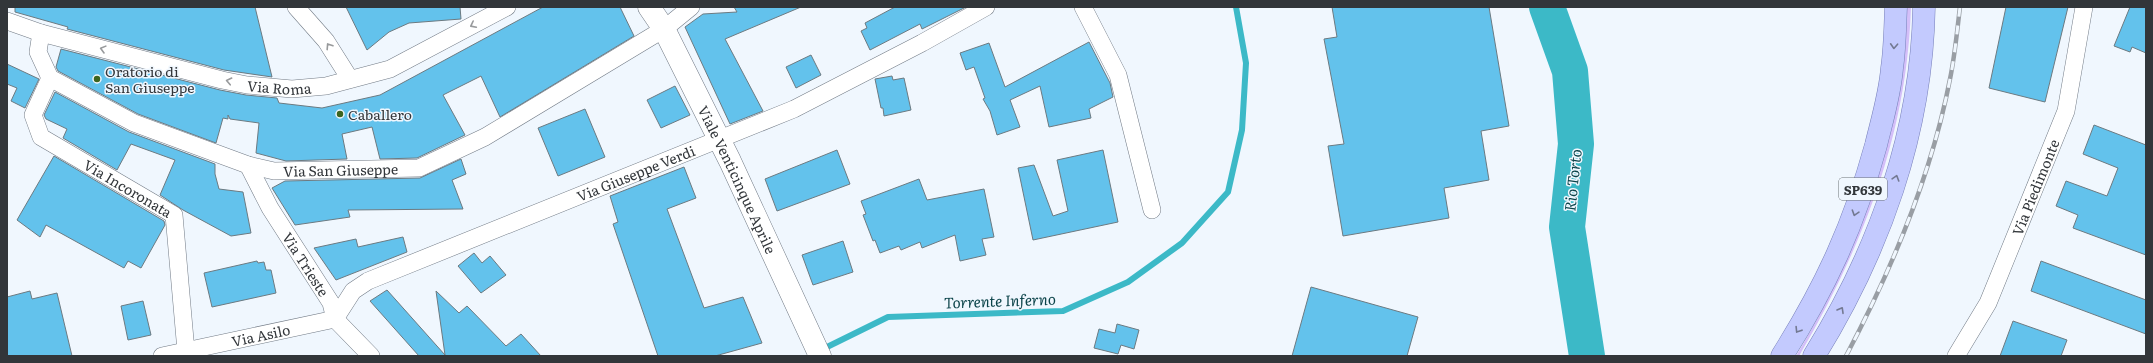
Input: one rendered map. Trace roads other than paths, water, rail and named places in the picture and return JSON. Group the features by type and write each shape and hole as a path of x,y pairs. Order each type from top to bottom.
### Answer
{"main road":[{"name":"Viale Venticinque Aprile","path":"649,7 664,29 720,140 820,356"},
{"name":"SP639","path":"1782,356 1809,313 1831,270 1853,220 1885,112 1892,68 1896,7"},
{"name":"SP639","path":"1814,356 1847,300 1870,250 1888,205 1902,158 1915,100 1924,37 1924,7"}],"street":[{"path":"296,7 326,41 350,79"},
{"name":"Via Roma","path":"41,33 247,85 292,89 315,89 390,69 507,7"},
{"name":"Via San Giuseppe","path":"50,78 134,123 248,165 274,171 418,168 485,137 664,29 691,7"},
{"name":"Via Giuseppe Verdi","path":"335,319 353,291 368,281 794,109 922,43 986,7"},
{"path":"1083,7 1118,75 1152,210"},
{"name":"Via Piedimonte","path":"1956,356 1988,303 2066,111 2084,7"},
{"path":"7,22 41,33 38,52 50,78"},
{"name":"Via Incoronata","path":"50,78 33,115 40,137 174,215 186,351"},
{"name":"Via Trieste","path":"248,165 270,208 331,303 335,319 371,356"},
{"name":"Via Asilo","path":"162,356 335,319"}],"waterway":[{"name":"Torrente Inferno","path":"822,352 825,348 888,317 1063,311 1128,282 1182,243 1228,192 1242,130 1246,63 1236,7"},
{"name":"Rio Torto","path":"1547,7 1570,71 1576,144 1567,227 1587,356"}],"railway":[{"path":"1846,356 1879,290 1921,186 1942,114 1950,79 1955,52 1960,7"}],"place":[{"name":"Oratorio di San Giuseppe","path":"97,79"},
{"name":"Caballero","path":"340,114"}]}
